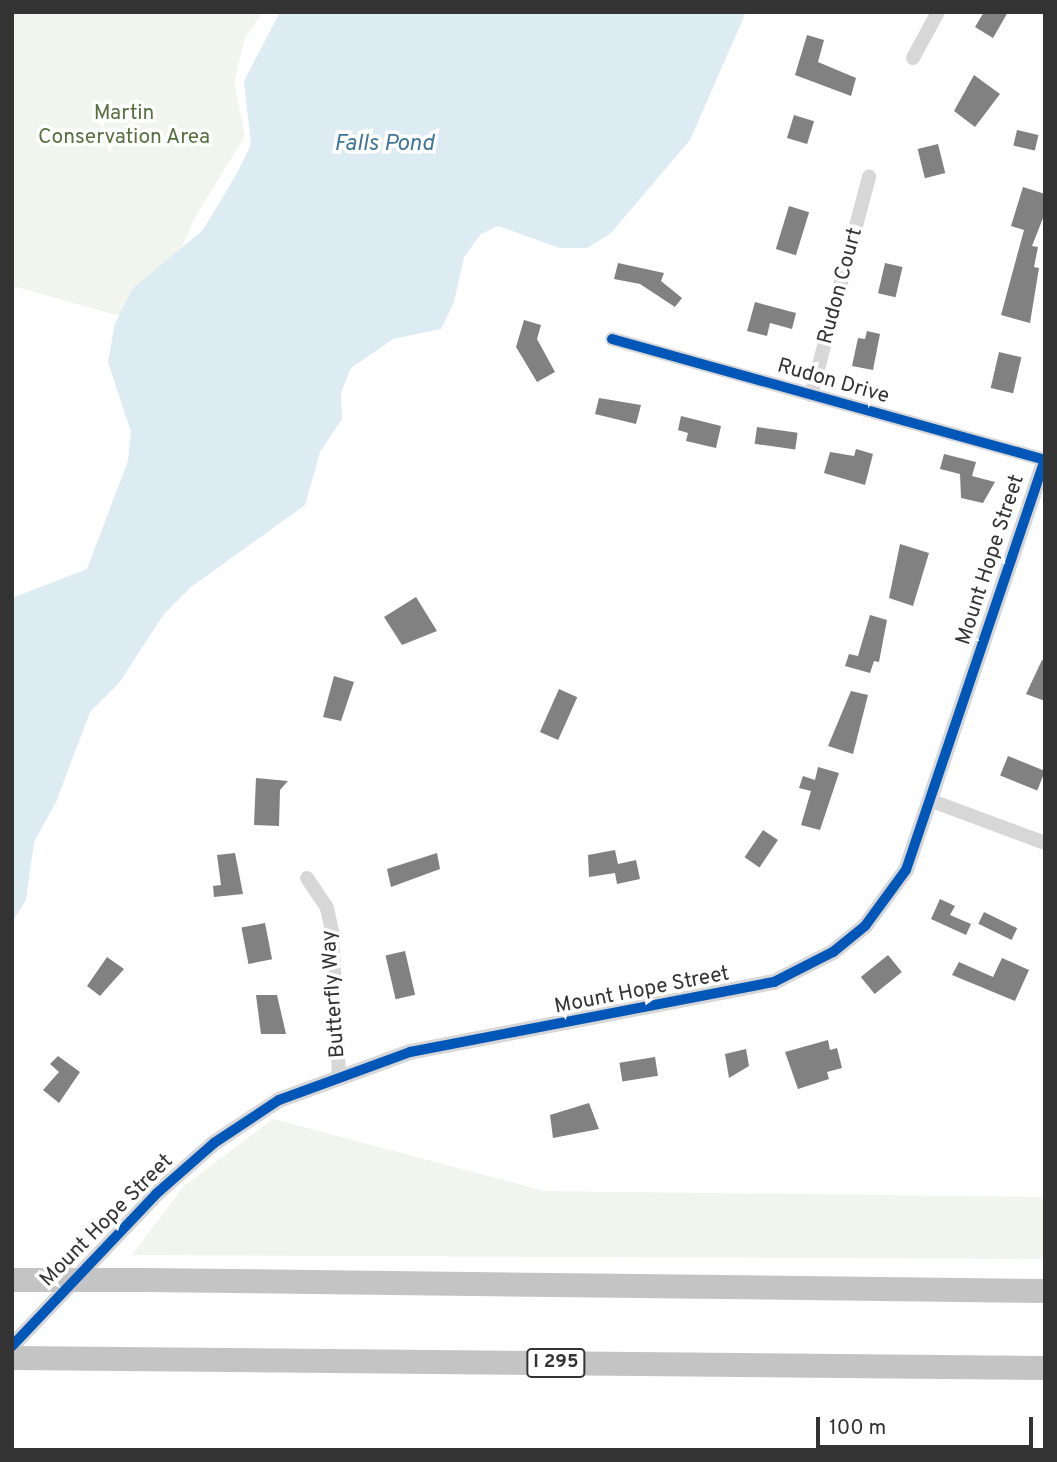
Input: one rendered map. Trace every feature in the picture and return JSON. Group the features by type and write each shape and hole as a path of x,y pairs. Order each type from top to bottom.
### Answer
{"highway":[{"path":"12,1280 1045,1291"},
{"name":"I 295","path":"12,1358 1045,1368"}],"street":[{"path":"913,58 938,12"},
{"name":"Rudon Court","path":"811,395 869,177"},
{"name":"Rudon Drive","path":"612,339 1045,459"},
{"name":"Mount Hope Street","path":"12,1346 156,1194 214,1143 279,1100 339,1074 410,1052 774,982 833,952 887,903 906,870 932,801 1045,459"},
{"path":"932,801 1045,843"},
{"name":"Butterfly Way","path":"307,878 327,908 332,932 339,1074"}],"green space":[{"name":"Martin Conservation Area","path":"12,12 263,12 245,38 234,82 245,136 194,219 149,324 12,286"},
{"path":"273,1119 545,1191 1045,1197 1045,1259 132,1255 184,1186"}],"water":[{"name":"Falls Pond","path":"280,12 746,12 690,140 610,234 587,248 560,248 498,226 481,234 464,257 454,302 441,329 393,339 351,368 341,393 342,419 320,452 305,505 191,587 164,614 119,683 90,712 56,802 34,842 26,900 12,922 12,598 87,569 128,461 131,432 108,362 115,323 133,288 203,230 236,175 251,145 244,81"}],"building":[{"path":"984,12 1008,12 993,38 975,27"},
{"path":"807,35 824,40 818,62 856,78 851,96 795,75"},
{"path":"974,75 1000,94 975,127 954,111"},
{"path":"794,115 814,121 807,144 787,138"},
{"path":"1017,130 1038,135 1035,151 1013,146"},
{"path":"938,144 945,173 925,178 918,149"},
{"path":"1023,187 1045,194 1045,213 1032,246 1038,247 1034,267 1039,268 1030,323 1001,315 1024,230 1011,226"},
{"path":"789,206 809,212 796,255 776,249"},
{"path":"618,263 664,273 661,281 682,298 675,307 640,284 614,279"},
{"path":"885,263 903,267 896,297 878,293"},
{"path":"755,302 796,313 792,329 770,323 767,336 747,331"},
{"path":"524,320 541,325 537,339 555,372 537,382 516,347"},
{"path":"867,331 880,334 873,370 852,366 858,338 865,339"},
{"path":"999,352 1021,357 1013,393 991,388"},
{"path":"599,398 641,405 636,424 595,414"},
{"path":"681,416 721,426 716,448 686,441 688,433 678,430"},
{"path":"757,427 798,433 795,450 755,444"},
{"path":"856,449 873,454 865,485 824,473 830,452 854,456"},
{"path":"944,454 976,462 972,476 995,482 983,503 961,498 960,474 940,469"},
{"path":"900,544 929,553 913,606 889,598"},
{"path":"416,597 437,631 402,645 384,617"},
{"path":"870,615 887,620 879,662 874,661 870,673 845,666 849,654 858,656"},
{"path":"1042,660 1045,661 1045,701 1026,694"},
{"path":"334,676 354,682 341,721 323,717"},
{"path":"559,689 577,697 558,740 540,732"},
{"path":"851,691 868,695 853,754 828,746"},
{"path":"1008,756 1045,771 1037,790 1000,775"},
{"path":"818,767 839,773 820,830 801,825 811,791 799,788 803,776 815,780"},
{"path":"256,778 288,781 280,790 279,826 254,825"},
{"path":"763,830 778,840 759,867 745,857"},
{"path":"615,850 618,864 636,860 640,879 617,884 615,873 589,877 588,855"},
{"path":"235,853 243,894 214,897 213,886 221,885 217,855"},
{"path":"437,853 440,869 391,887 387,869"},
{"path":"940,899 955,906 950,915 971,924 966,935 931,919"},
{"path":"984,912 1017,928 1012,940 978,924"},
{"path":"265,923 272,959 249,964 241,928"},
{"path":"405,951 415,995 396,999 386,955"},
{"path":"888,955 902,972 875,994 861,977"},
{"path":"107,957 124,969 100,996 87,986"},
{"path":"1002,958 1029,970 1015,1001 952,975 959,962 993,977"},
{"path":"256,995 277,995 286,1034 261,1034"},
{"path":"828,1040 830,1050 837,1048 842,1068 827,1072 829,1079 798,1089 785,1052"},
{"path":"746,1049 749,1066 729,1078 725,1054"},
{"path":"58,1056 80,1072 59,1103 43,1090 59,1072 50,1064"},
{"path":"655,1057 658,1076 622,1081 619,1063"},
{"path":"589,1103 599,1129 553,1138 550,1115"}],"cycle path":[{"path":"612,339 1044,460"},
{"path":"12,1346 156,1194 214,1143 279,1100 410,1052 774,982 833,952 865,926 906,870 1045,459"}]}
